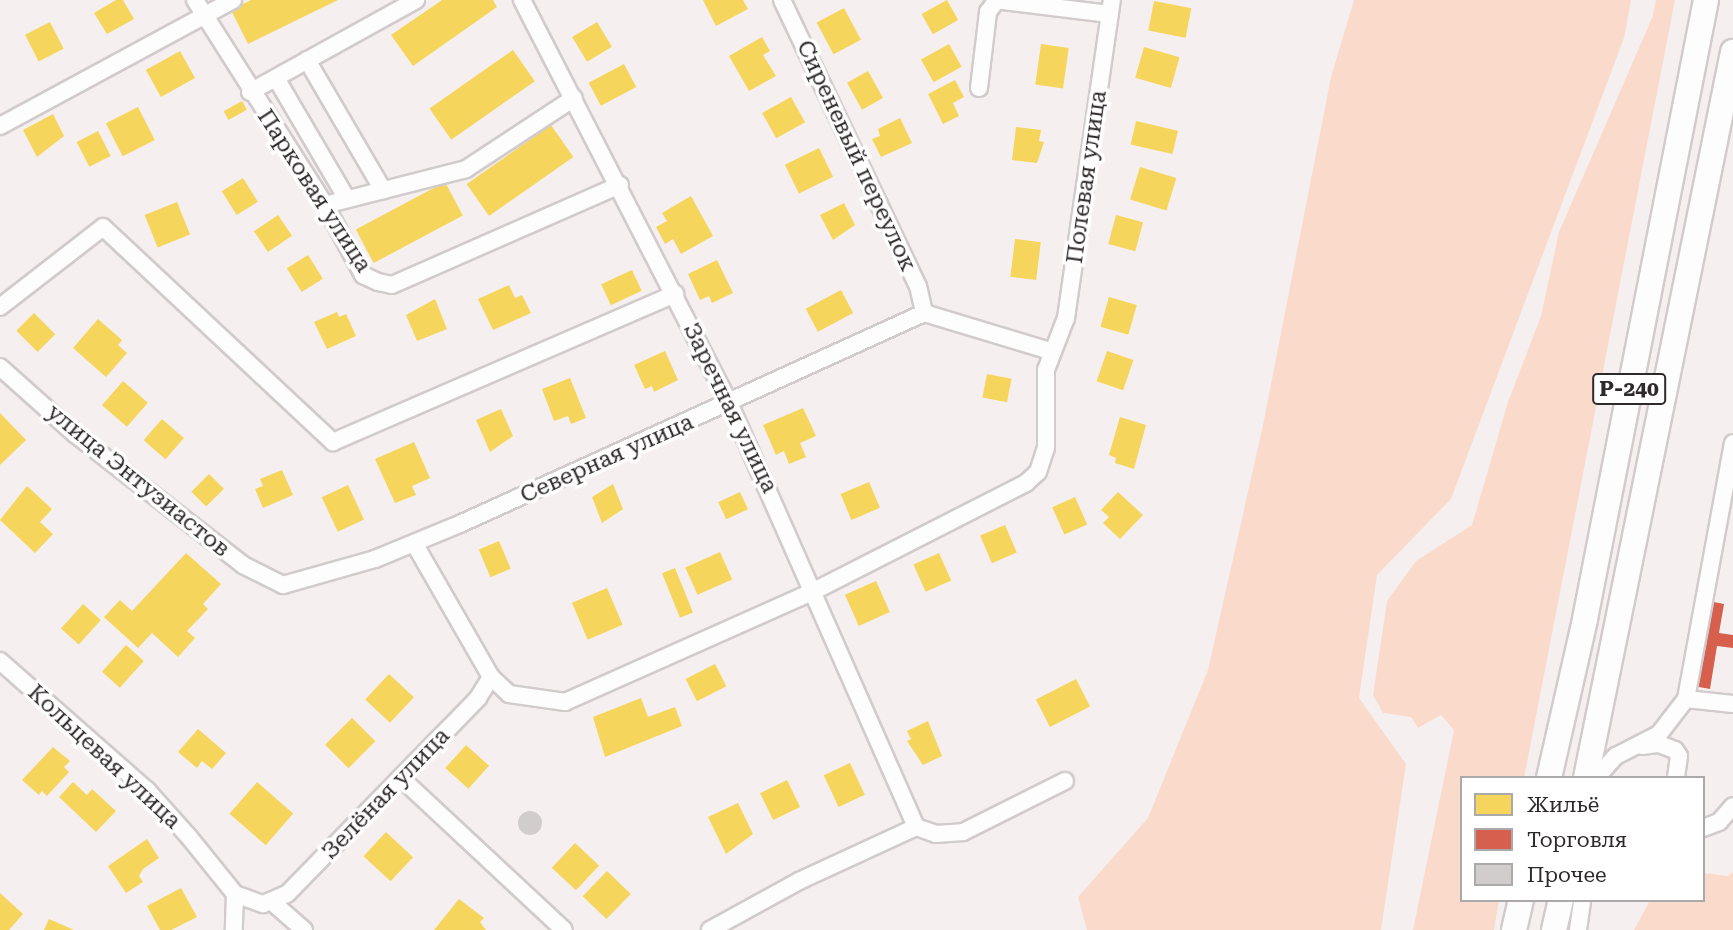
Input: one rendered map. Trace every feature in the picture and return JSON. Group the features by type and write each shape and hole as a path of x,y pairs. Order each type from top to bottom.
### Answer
{"highway":[{"name":"Р-240","path":"1549,776 1585,619 1706,0"},
{"name":"Р-240","path":"1586,776 1732,69"},
{"path":"1514,930 1521,902"},
{"path":"1554,930 1561,902"}],"street":[{"name":"Парковая улица","path":"195,0 250,92 325,205 363,275 392,285 620,185"},
{"path":"0,126 233,0"},
{"path":"250,92 416,0"},
{"name":"Заречная улица","path":"522,0 620,185 730,405 816,590 916,827"},
{"name":"Сиреневый переулок","path":"782,0 918,286 924,313"},
{"path":"979,88 988,12 996,0 1110,7"},
{"name":"Полевая улица","path":"1050,351 1066,318 1110,7"},
{"path":"307,60 383,190"},
{"path":"276,78 347,199"},
{"path":"325,205 466,169 574,97"},
{"path":"0,307 103,227 333,442 675,294"},
{"path":"415,543 491,677 509,694 565,702 816,590 1026,483 1038,472 1048,427 1046,370 1050,351 924,313"},
{"name":"Северная улица","path":"283,585 375,559 415,543 730,405 924,313"},
{"name":"улица Энтузиастов","path":"0,367 75,435 243,565 283,585"},
{"path":"1598,776 1616,757 1659,734 1686,699 1733,443"},
{"name":"Кольцевая улица","path":"0,661 147,790 234,894"},
{"name":"Зелёная улица","path":"271,901 287,894 329,855 478,698 491,677"},
{"path":"1686,699 1733,704"},
{"path":"1636,747 1671,747 1679,756 1676,776"},
{"path":"401,779 564,930"},
{"path":"710,930 799,881 916,827 936,834 963,832 1065,781"},
{"path":"1705,827 1720,822 1732,804"},
{"path":"234,894 248,903 271,901 304,930"},
{"path":"234,894 234,930"},
{"path":"1578,930 1581,902"}],"shaded area":[{"path":"1354,0 1631,0 1624,38 1451,499 1377,575 1359,698 1406,764 1381,930 1087,930 1078,897 1148,818 1208,670 1263,425 1331,77"},
{"path":"1656,0 1675,0 1524,776 1460,776 1460,902 1499,902 1494,930 1413,930 1454,730 1441,715 1418,728 1411,717 1383,713 1373,695 1387,601 1416,561 1472,525 1508,402 1541,316 1559,232 1652,18"},
{"path":"1733,872 1733,930 1634,930 1649,902 1705,902 1705,873 1728,876"}],"building: Жильё":[{"path":"116,0 123,0 134,19 107,34 94,13"},
{"path":"251,0 338,0 248,44 231,10"},
{"path":"442,0 493,0 497,7 413,66 391,35"},
{"path":"703,0 743,0 748,9 716,26"},
{"path":"947,0 958,20 933,34 922,14"},
{"path":"1154,1 1191,8 1186,38 1148,30"},
{"path":"844,8 861,40 834,54 817,23"},
{"path":"50,22 64,49 39,61 25,35"},
{"path":"597,22 612,47 587,62 572,37"},
{"path":"762,37 770,51 763,55 776,76 749,91 729,56"},
{"path":"949,44 962,67 934,82 921,60"},
{"path":"1041,44 1069,48 1063,88 1035,85"},
{"path":"1144,47 1180,57 1171,88 1135,78"},
{"path":"513,50 535,81 451,140 429,109"},
{"path":"180,51 195,78 161,97 146,70"},
{"path":"624,64 636,87 601,106 589,83"},
{"path":"868,71 883,98 862,110 847,83"},
{"path":"955,80 964,97 953,103 959,116 943,124 928,94"},
{"path":"791,97 805,122 776,138 762,113"},
{"path":"242,101 247,110 228,120 224,111"},
{"path":"138,107 155,140 123,156 106,123"},
{"path":"53,114 64,136 37,157 23,130"},
{"path":"900,118 912,143 881,157 872,139 880,136 878,129"},
{"path":"1136,121 1178,131 1172,154 1131,144"},
{"path":"551,125 573,157 489,216 467,184"},
{"path":"1016,127 1041,130 1039,141 1044,142 1037,163 1012,160"},
{"path":"98,131 111,156 89,167 77,142"},
{"path":"819,148 833,177 799,193 785,165"},
{"path":"1140,167 1176,178 1166,211 1130,200"},
{"path":"243,178 258,202 237,215 222,191"},
{"path":"445,182 463,216 374,263 356,229"},
{"path":"691,196 713,236 681,254 673,239 665,244 656,227 667,221 662,213"},
{"path":"177,202 190,234 158,248 145,215"},
{"path":"844,203 855,225 833,240 820,215"},
{"path":"278,215 292,236 268,252 254,231"},
{"path":"1116,215 1143,222 1135,251 1108,244"},
{"path":"1015,239 1041,242 1036,280 1010,277"},
{"path":"308,255 323,279 302,292 287,268"},
{"path":"717,260 733,293 712,303 709,296 700,300 688,274"},
{"path":"632,270 642,291 611,305 601,284"},
{"path":"509,285 515,298 522,295 531,313 493,330 478,299"},
{"path":"841,290 853,313 818,332 806,309"},
{"path":"1109,297 1137,305 1128,335 1100,327"},
{"path":"435,299 447,329 417,341 406,315"},
{"path":"337,312 339,317 346,314 356,336 327,349 314,322"},
{"path":"34,313 55,334 38,352 16,331"},
{"path":"98,319 122,340 118,345 127,353 106,377 73,348"},
{"path":"665,351 678,380 654,392 652,386 645,389 634,365"},
{"path":"1107,351 1133,360 1123,390 1097,381"},
{"path":"987,374 1012,379 1007,402 982,398"},
{"path":"570,378 586,418 571,424 568,416 554,421 542,389"},
{"path":"123,381 148,403 127,427 102,405"},
{"path":"803,408 816,436 800,443 806,457 789,464 784,451 776,455 763,425"},
{"path":"501,409 513,436 490,452 476,420"},
{"path":"0,413 26,440 0,465"},
{"path":"1120,417 1146,425 1134,469 1115,463 1116,458 1109,455"},
{"path":"162,419 184,438 166,459 144,440"},
{"path":"414,442 430,478 412,486 416,495 395,503 375,459"},
{"path":"282,470 293,495 263,508 255,489 263,486 260,479"},
{"path":"209,474 224,489 206,507 191,492"},
{"path":"869,482 880,508 851,520 840,494"},
{"path":"613,484 623,509 602,523 592,497"},
{"path":"348,485 364,519 338,532 322,497"},
{"path":"27,486 52,509 40,522 53,534 35,553 0,520"},
{"path":"740,492 748,509 726,519 718,502"},
{"path":"1118,492 1143,515 1120,539 1103,523 1109,517 1101,510"},
{"path":"1075,497 1087,524 1064,535 1052,507"},
{"path":"1005,525 1017,553 992,563 980,536"},
{"path":"499,541 511,569 490,577 479,550"},
{"path":"720,552 732,579 697,595 685,567"},
{"path":"186,553 221,584 203,604 208,609 187,631 195,638 178,657 152,633 138,648 104,617 120,600 132,611"},
{"path":"939,553 951,580 926,592 913,564"},
{"path":"675,568 693,613 680,618 662,573"},
{"path":"876,581 890,612 859,626 845,595"},
{"path":"607,588 623,625 588,640 572,603"},
{"path":"83,604 101,620 79,645 61,629"},
{"path":"126,645 144,661 120,688 102,672"},
{"path":"715,664 726,686 697,701 686,679"},
{"path":"389,674 414,697 390,723 365,700"},
{"path":"1076,679 1090,707 1050,727 1036,699"},
{"path":"641,698 648,717 675,707 682,726 605,757 593,717"},
{"path":"352,718 375,741 348,768 325,745"},
{"path":"928,721 942,756 923,765 907,741 911,739 907,731"},
{"path":"198,729 226,753 212,769 202,761 197,768 178,752"},
{"path":"466,745 489,766 468,789 445,768"},
{"path":"53,747 70,761 64,767 69,772 47,796 42,791 39,795 22,780"},
{"path":"850,763 865,795 839,807 824,775"},
{"path":"787,780 800,807 773,820 760,793"},
{"path":"73,782 87,795 92,789 116,811 96,832 59,797"},
{"path":"257,782 293,813 266,845 229,814"},
{"path":"738,803 753,834 726,854 708,817"},
{"path":"386,832 413,857 391,881 363,856"},
{"path":"147,839 159,858 143,869 139,876 143,882 126,893 108,866"},
{"path":"575,843 599,866 576,890 552,868"},
{"path":"607,871 631,894 606,919 583,896"},
{"path":"181,888 197,917 171,930 160,930 147,906"},
{"path":"0,893 23,914 9,930 0,930"},
{"path":"459,899 484,918 480,922 486,930 434,930"},
{"path":"49,919 74,930 44,930"}],"building: Торговля":[{"path":"1703,600 1724,604 1719,633 1733,635 1733,648 1717,646 1710,689 1688,685"}],"building: Прочее":[{"path":"530,811 538,815 542,823 538,831 530,835 522,831 518,823 522,815"}]}
